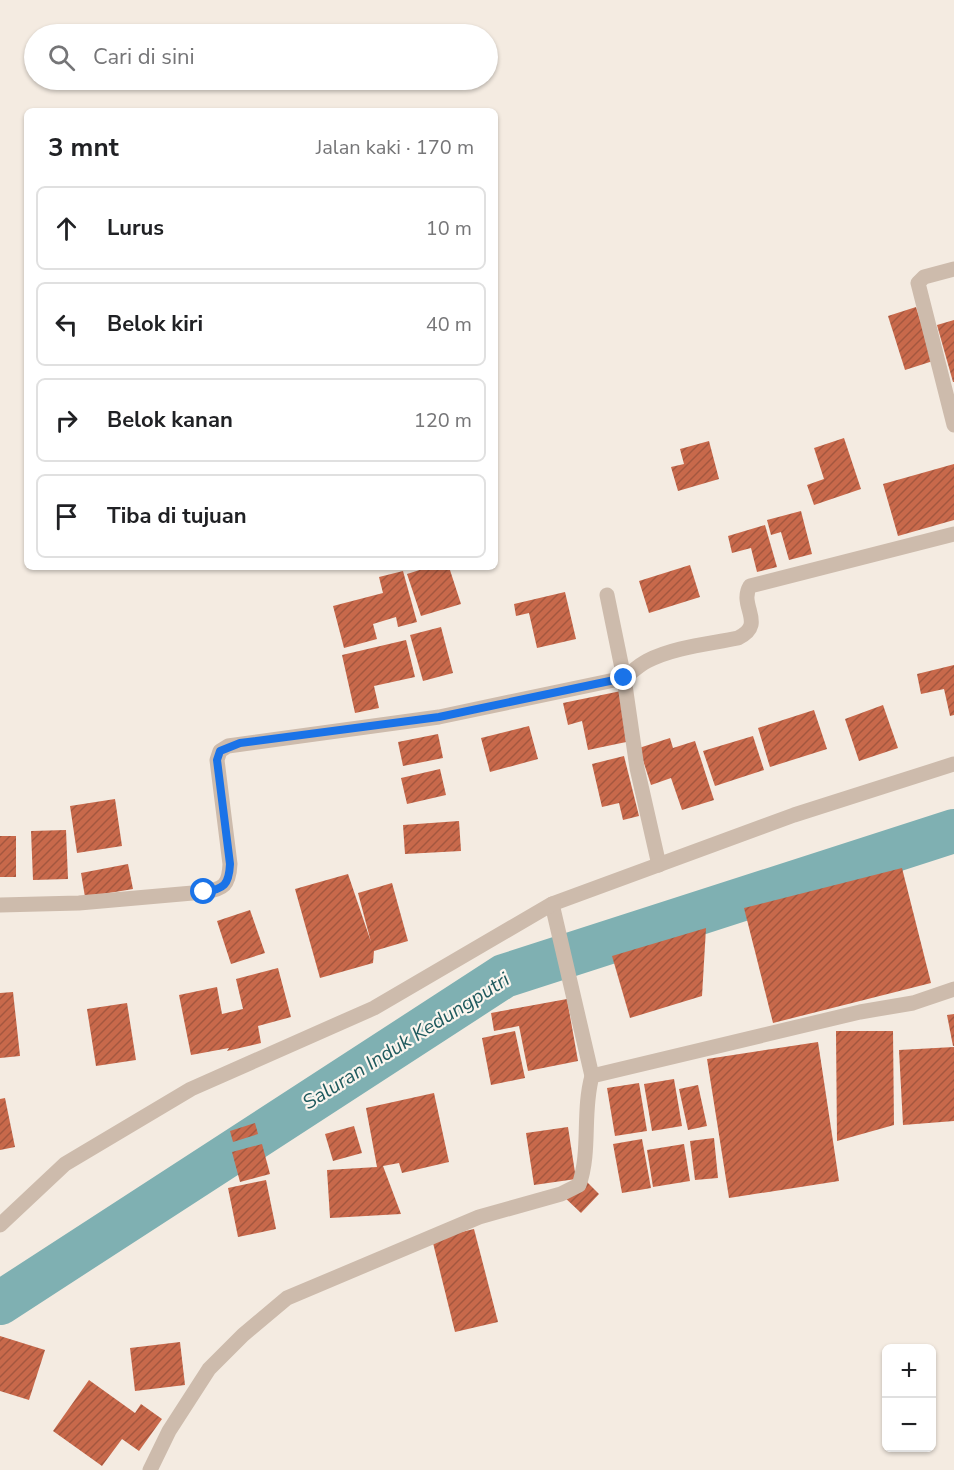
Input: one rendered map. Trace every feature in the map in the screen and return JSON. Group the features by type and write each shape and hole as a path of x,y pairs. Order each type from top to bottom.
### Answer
{"street":[{"path":"954,269 924,277 918,283 954,425"},
{"path":"0,905 79,903 204,892 215,890 226,884 230,878 230,864 217,760 220,751 228,746 439,717 624,678 647,661 658,657 747,634 752,624 747,596 750,586 954,534"},
{"path":"608,595 624,678 637,768 659,865"},
{"path":"0,1225 65,1164 191,1089 374,1008 552,904 794,815 954,765"},
{"path":"150,1470 168,1431 209,1369 243,1335 288,1298 479,1217 561,1194 579,1185 585,1155 587,1093 592,1077 552,904"},
{"path":"592,1077 860,1012 913,1003 954,989"}],"building":[{"path":"916,307 933,361 905,370 888,316"},
{"path":"954,320 954,382 953,382 937,325"},
{"path":"844,438 861,489 814,505 807,485 824,479 814,448"},
{"path":"709,441 719,479 678,491 671,467 684,464 680,449"},
{"path":"954,464 954,520 898,536 883,484"},
{"path":"801,511 812,554 789,560 781,532 771,535 767,520"},
{"path":"765,525 777,567 757,572 751,548 732,553 728,536"},
{"path":"690,565 700,597 649,613 639,581"},
{"path":"420,570 450,570 461,604 421,616 407,574"},
{"path":"403,571 417,622 398,627 396,617 373,624 377,639 344,648 333,606 383,593 379,577"},
{"path":"565,592 576,639 537,648 529,613 516,616 514,604"},
{"path":"441,627 453,673 423,681 410,635"},
{"path":"406,640 415,677 374,686 379,708 355,713 342,655"},
{"path":"954,665 954,715 950,716 944,689 921,694 917,674"},
{"path":"621,691 631,741 588,750 582,721 568,725 563,703"},
{"path":"883,705 898,748 859,761 845,719"},
{"path":"814,710 827,749 770,767 758,728"},
{"path":"529,726 538,759 490,772 481,738"},
{"path":"438,734 443,758 403,766 398,742"},
{"path":"753,736 764,770 715,786 703,751"},
{"path":"670,738 673,748 695,741 714,800 682,810 671,778 651,785 639,748"},
{"path":"624,756 639,816 623,820 619,803 602,807 592,764"},
{"path":"440,769 446,795 407,804 401,778"},
{"path":"115,799 122,846 77,853 70,806"},
{"path":"459,821 461,851 405,854 403,825"},
{"path":"66,830 68,879 33,880 31,831"},
{"path":"0,836 16,836 16,877 0,877"},
{"path":"128,864 133,889 85,897 81,873"},
{"path":"902,868 931,983 773,1023 744,908"},
{"path":"348,874 371,942 358,893 392,883 408,941 374,951 373,963 320,978 295,889"},
{"path":"250,910 265,953 231,964 217,921"},
{"path":"706,928 702,996 630,1018 612,956"},
{"path":"278,968 291,1017 258,1026 261,1043 227,1051 229,1048 191,1055 179,995 217,987 222,1014 243,1009 236,979"},
{"path":"13,992 20,1056 0,1058 0,993"},
{"path":"567,999 578,1061 528,1071 519,1026 494,1031 491,1013"},
{"path":"127,1003 136,1060 96,1066 87,1009"},
{"path":"954,1014 954,1046 953,1046 947,1015"},
{"path":"515,1031 525,1078 491,1085 482,1038"},
{"path":"836,1031 893,1031 894,1125 837,1141"},
{"path":"818,1042 839,1181 729,1198 707,1059"},
{"path":"954,1047 954,1121 903,1125 899,1050"},
{"path":"674,1079 682,1126 652,1131 644,1084"},
{"path":"639,1083 647,1131 615,1136 607,1088"},
{"path":"698,1085 707,1126 688,1130 679,1089"},
{"path":"434,1093 449,1162 402,1173 399,1163 383,1166 401,1214 330,1218 327,1170 377,1167 366,1108"},
{"path":"5,1098 15,1147 0,1150 0,1099"},
{"path":"255,1123 258,1134 233,1142 230,1131"},
{"path":"354,1126 362,1153 333,1161 325,1134"},
{"path":"568,1127 576,1179 534,1185 526,1133"},
{"path":"714,1138 718,1178 695,1180 690,1141"},
{"path":"642,1139 651,1188 622,1193 613,1144"},
{"path":"262,1144 270,1174 240,1182 232,1152"},
{"path":"684,1144 690,1181 653,1187 647,1150"},
{"path":"266,1180 276,1229 238,1237 228,1188"},
{"path":"587,1182 599,1194 581,1213 561,1194"},
{"path":"474,1229 498,1322 455,1332 432,1239"},
{"path":"0,1336 45,1350 29,1400 0,1391"},
{"path":"180,1342 185,1385 135,1391 130,1348"},
{"path":"89,1380 135,1413 141,1404 162,1419 139,1451 122,1439 102,1466 53,1431"}],"waterway":[{"name":"Saluran Induk Kedungputri","path":"0,1303 504,976 954,831"}],"route":[{"path":"204,892 215,890 226,884 230,878 217,760 220,751 228,746 439,717 624,678"}]}
